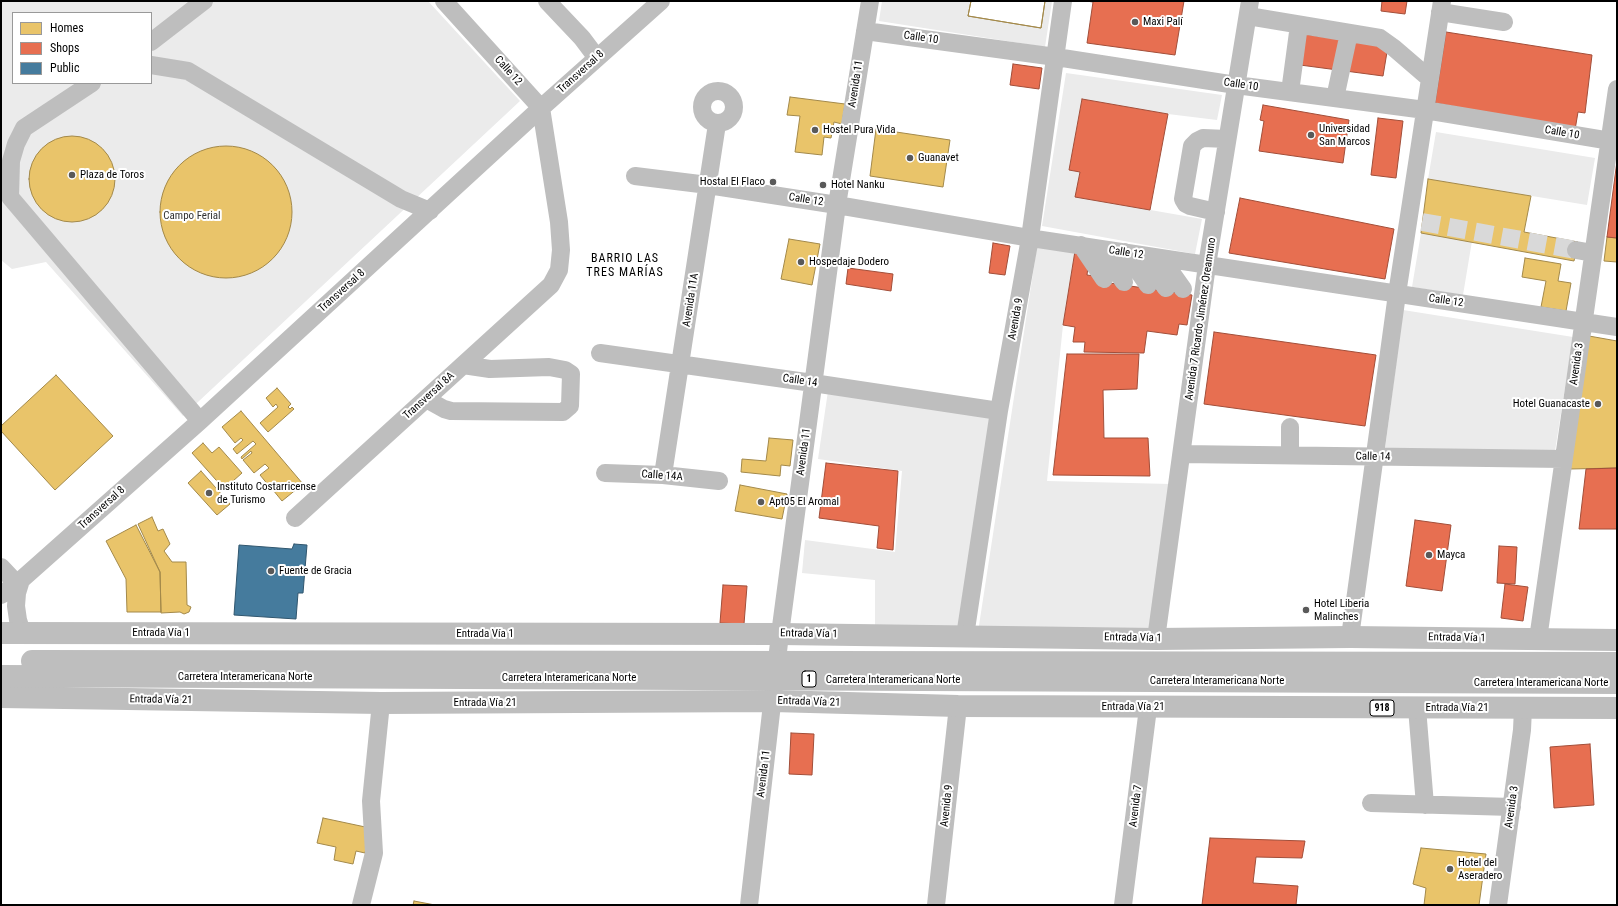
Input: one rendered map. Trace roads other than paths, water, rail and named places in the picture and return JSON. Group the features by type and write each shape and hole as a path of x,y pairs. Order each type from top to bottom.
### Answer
{"main road":[{"name":"Entrada Vía 1","path":"1,633 780,634 1156,639 1350,637 1617,640"},
{"name":"Carretera Interamericana Norte","path":"1,661 1617,663"},
{"name":"Carretera Interamericana Norte","path":"1,676 1617,683"},
{"name":"Entrada Vía 21","path":"1,698 381,703 773,701 958,706 1148,708 1617,708"}],"street":[{"path":"152,41 204,1"},
{"name":"Calle 12","path":"444,1 541,108"},
{"path":"548,1 582,38 597,58"},
{"name":"Transversal 8","path":"1,595 19,581 200,421 541,108 661,1"},
{"name":"Avenida 11","path":"749,905 780,634 813,383 837,205 870,1"},
{"name":"Avenida 9","path":"966,636 999,411 1030,238 1064,1"},
{"path":"1350,637 1397,294 1415,220 1425,110 1441,6 1504,22"},
{"path":"1249,9 1299,25 1380,38 1387,42 1430,78"},
{"name":"Avenida 7 Ricardo Jiménez Oreamuno","path":"1156,639 1207,265 1249,9"},
{"path":"1290,92 1299,25"},
{"name":"Calle 10","path":"865,31 1425,110 1613,141"},
{"path":"1335,98 1349,33"},
{"path":"152,65 188,71 401,199 430,211"},
{"path":"90,84 24,128 16,144 11,161 10,197 200,421"},
{"name":"Avenida 3","path":"1538,639 1584,321 1585,251 1613,141 1617,89"},
{"name":"Transversal 8A","path":"295,518 551,285 558,270 561,250 559,222 541,108"},
{"name":"Avenida 11A","path":"663,475 717,124"},
{"path":"1216,212 1186,204 1183,199 1192,146 1203,138 1227,139"},
{"name":"Calle 12","path":"635,176 708,185 1119,252 1617,327"},
{"path":"1119,252 1141,284"},
{"path":"1119,252 1141,284"},
{"path":"1119,252 1141,284"},
{"path":"1119,252 1141,284"},
{"name":"Calle 14","path":"600,353 999,411"},
{"path":"426,399 444,409 451,411 563,412 570,406 571,374 565,370 549,367 490,369 463,365"},
{"path":"1290,427 1290,455"},
{"name":"Calle 14","path":"1182,454 1564,459"},
{"name":"Calle 14A","path":"605,473 663,475 719,481"},
{"path":"1,567 19,581 16,606 22,633"},
{"path":"361,905 374,853 371,801 381,703"},
{"name":"Avenida 9","path":"936,905 958,706"},
{"name":"Avenida 7","path":"1124,905 1148,708"},
{"path":"1417,708 1425,805"},
{"name":"Avenida 3","path":"1498,905 1522,730 1523,708"},
{"path":"1371,804 1512,807"}],"tunnel":[{"path":"1422,222 1576,250"}],"place":[{"name":"Maxi Palí","path":"1135,22"},
{"name":"Hostel Pura Vida","path":"815,130"},
{"name":"Universidad San Marcos","path":"1311,135"},
{"name":"Guanavet","path":"910,158"},
{"name":"Plaza de Toros","path":"72,175"},
{"name":"Hostal El Flaco","path":"773,182"},
{"name":"Hotel Nanku","path":"823,185"},
{"name":"Hospedaje Dodero","path":"801,262"},
{"name":"Hotel Guanacaste","path":"1598,404"},
{"name":"Instituto Costarricense de Turismo","path":"209,493"},
{"name":"Apt05 El Aromal","path":"761,502"},
{"name":"Mayca","path":"1429,555"},
{"name":"Fuente de Gracia","path":"271,571"},
{"name":"Hotel Liberia Malinches","path":"1306,610"},
{"name":"Hotel del Aseradero","path":"1450,869"}],"district":[{"name":"BARRIO LAS TRES MARÍAS","path":"625,266"}],"park label":[{"name":"Campo Ferial","path":"192,216"}]}
